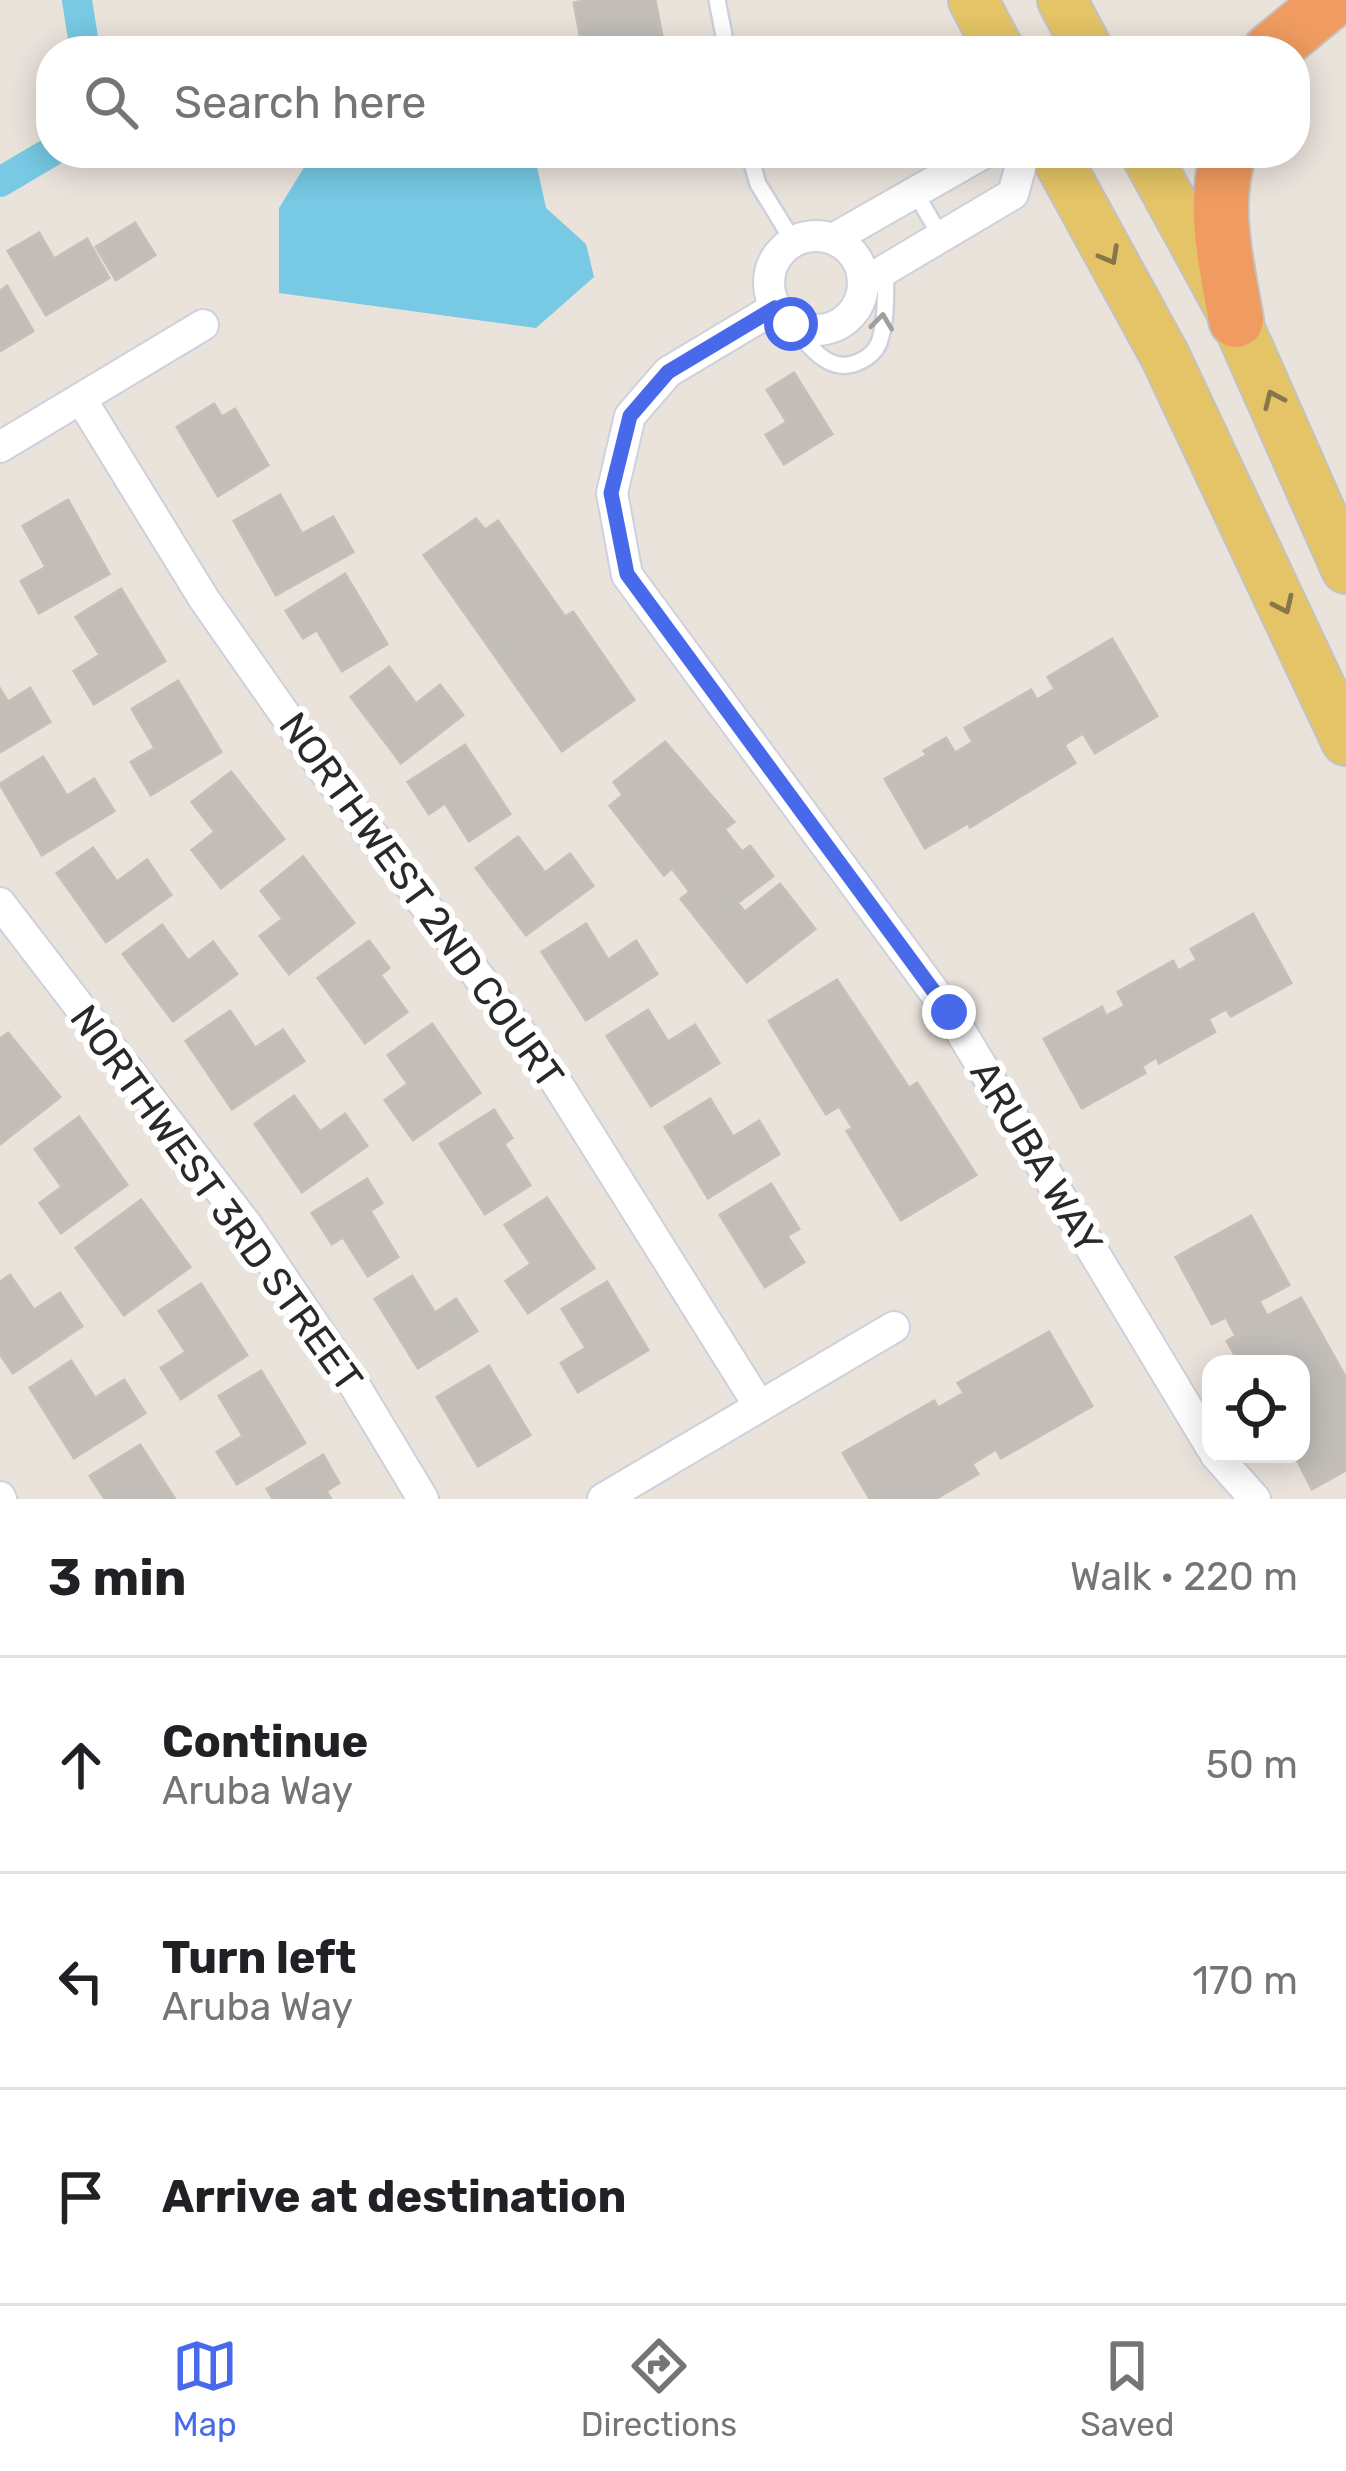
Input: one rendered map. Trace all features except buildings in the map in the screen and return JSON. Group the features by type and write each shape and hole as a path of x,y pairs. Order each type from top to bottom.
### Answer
{"highway":[{"path":"1223,168 1221,234 1236,320"}],"main road":[{"path":"973,0 992,36"},
{"path":"1062,0 1081,36"},
{"path":"1037,168 1165,356 1346,741"},
{"path":"1153,168 1236,320 1346,569"}],"street":[{"path":"833,239 957,168"},
{"path":"874,276 833,239 806,236 772,263 769,294 783,316 807,330 840,325 874,276 1012,194 1022,168"},
{"name":"ARUBA WAY","path":"783,316 668,372 630,416 611,493 627,574 949,1012 1202,1433"},
{"path":"0,447 203,326"},
{"name":"NORTHWEST 2ND COURT","path":"81,399 204,598 323,770 550,1072 758,1404"},
{"name":"NORTHWEST 3RD STREET","path":"0,904 246,1224 352,1381 423,1499"},
{"path":"603,1499 894,1327"},
{"name":"ARUBA WAY","path":"1224,1463 1255,1499"}],"lane":[{"path":"717,0 724,36"},
{"path":"753,168 793,242"},
{"path":"915,192 940,237"},
{"path":"783,316 820,358 841,367 859,363 881,339 874,276"}],"water":[{"path":"304,168 537,168 546,208 586,244 594,277 536,328 279,293 279,208"}],"waterway":[{"path":"77,0 83,36"},
{"path":"0,182 36,161"}],"route":[{"path":"791,324 775,308 668,372 630,416 611,493 627,574 949,1012"}]}
